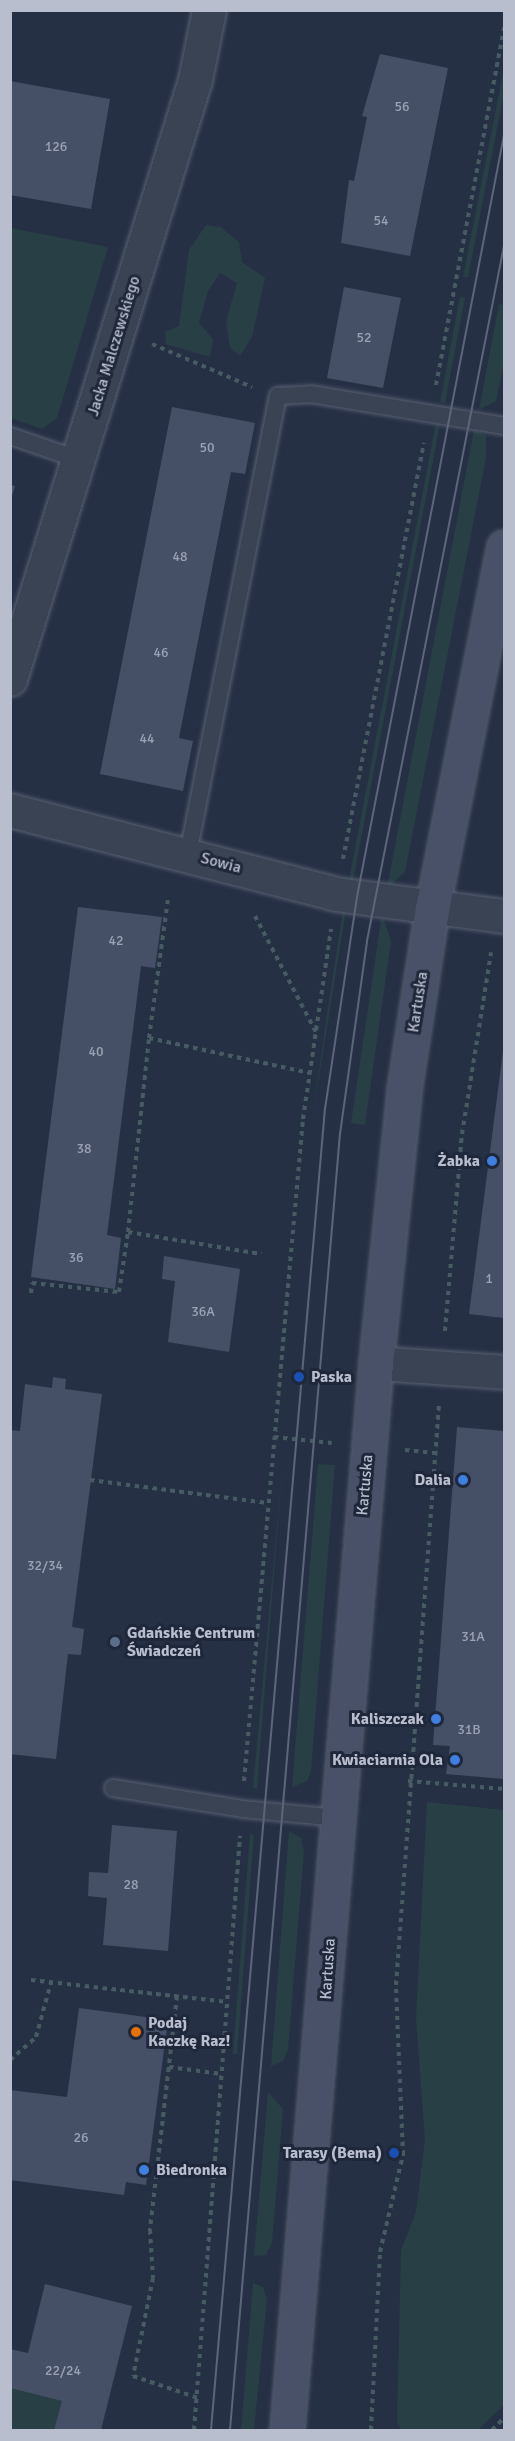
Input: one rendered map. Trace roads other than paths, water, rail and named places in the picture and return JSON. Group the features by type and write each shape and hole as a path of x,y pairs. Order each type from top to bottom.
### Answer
{"main road":[{"name":"Kartuska","path":"287,2430 375,1363 404,1090 432,909 504,547"}],"street":[{"name":"Jacka Malczewskiego","path":"10,679 80,460 195,80 209,10"},
{"name":"Sowia","path":"10,810 188,854 336,894 432,909 501,915"},
{"path":"375,1363 504,1372"}],"lane":[{"path":"188,854 278,396 311,394 504,426"},
{"path":"10,436 80,460"},
{"path":"112,1788 242,1809 339,1818"}],"tram line":[{"path":"211,2430 325,1109 357,897 504,135"},
{"path":"230,2430 340,1134 367,941 504,246"}],"place":[{"name":"Żabka","path":"492,1161"},
{"name":"Paska","path":"299,1377"},
{"name":"Dalia","path":"463,1480"},
{"name":"Gdańskie Centrum Świadczeń","path":"115,1642"},
{"name":"Kaliszczak","path":"436,1719"},
{"name":"Kwiaciarnia Ola","path":"455,1760"},
{"name":"Podaj Kaczkę Raz!","path":"136,2032"},
{"name":"Tarasy (Bema)","path":"394,2153"},
{"name":"Biedronka","path":"144,2170"}]}
